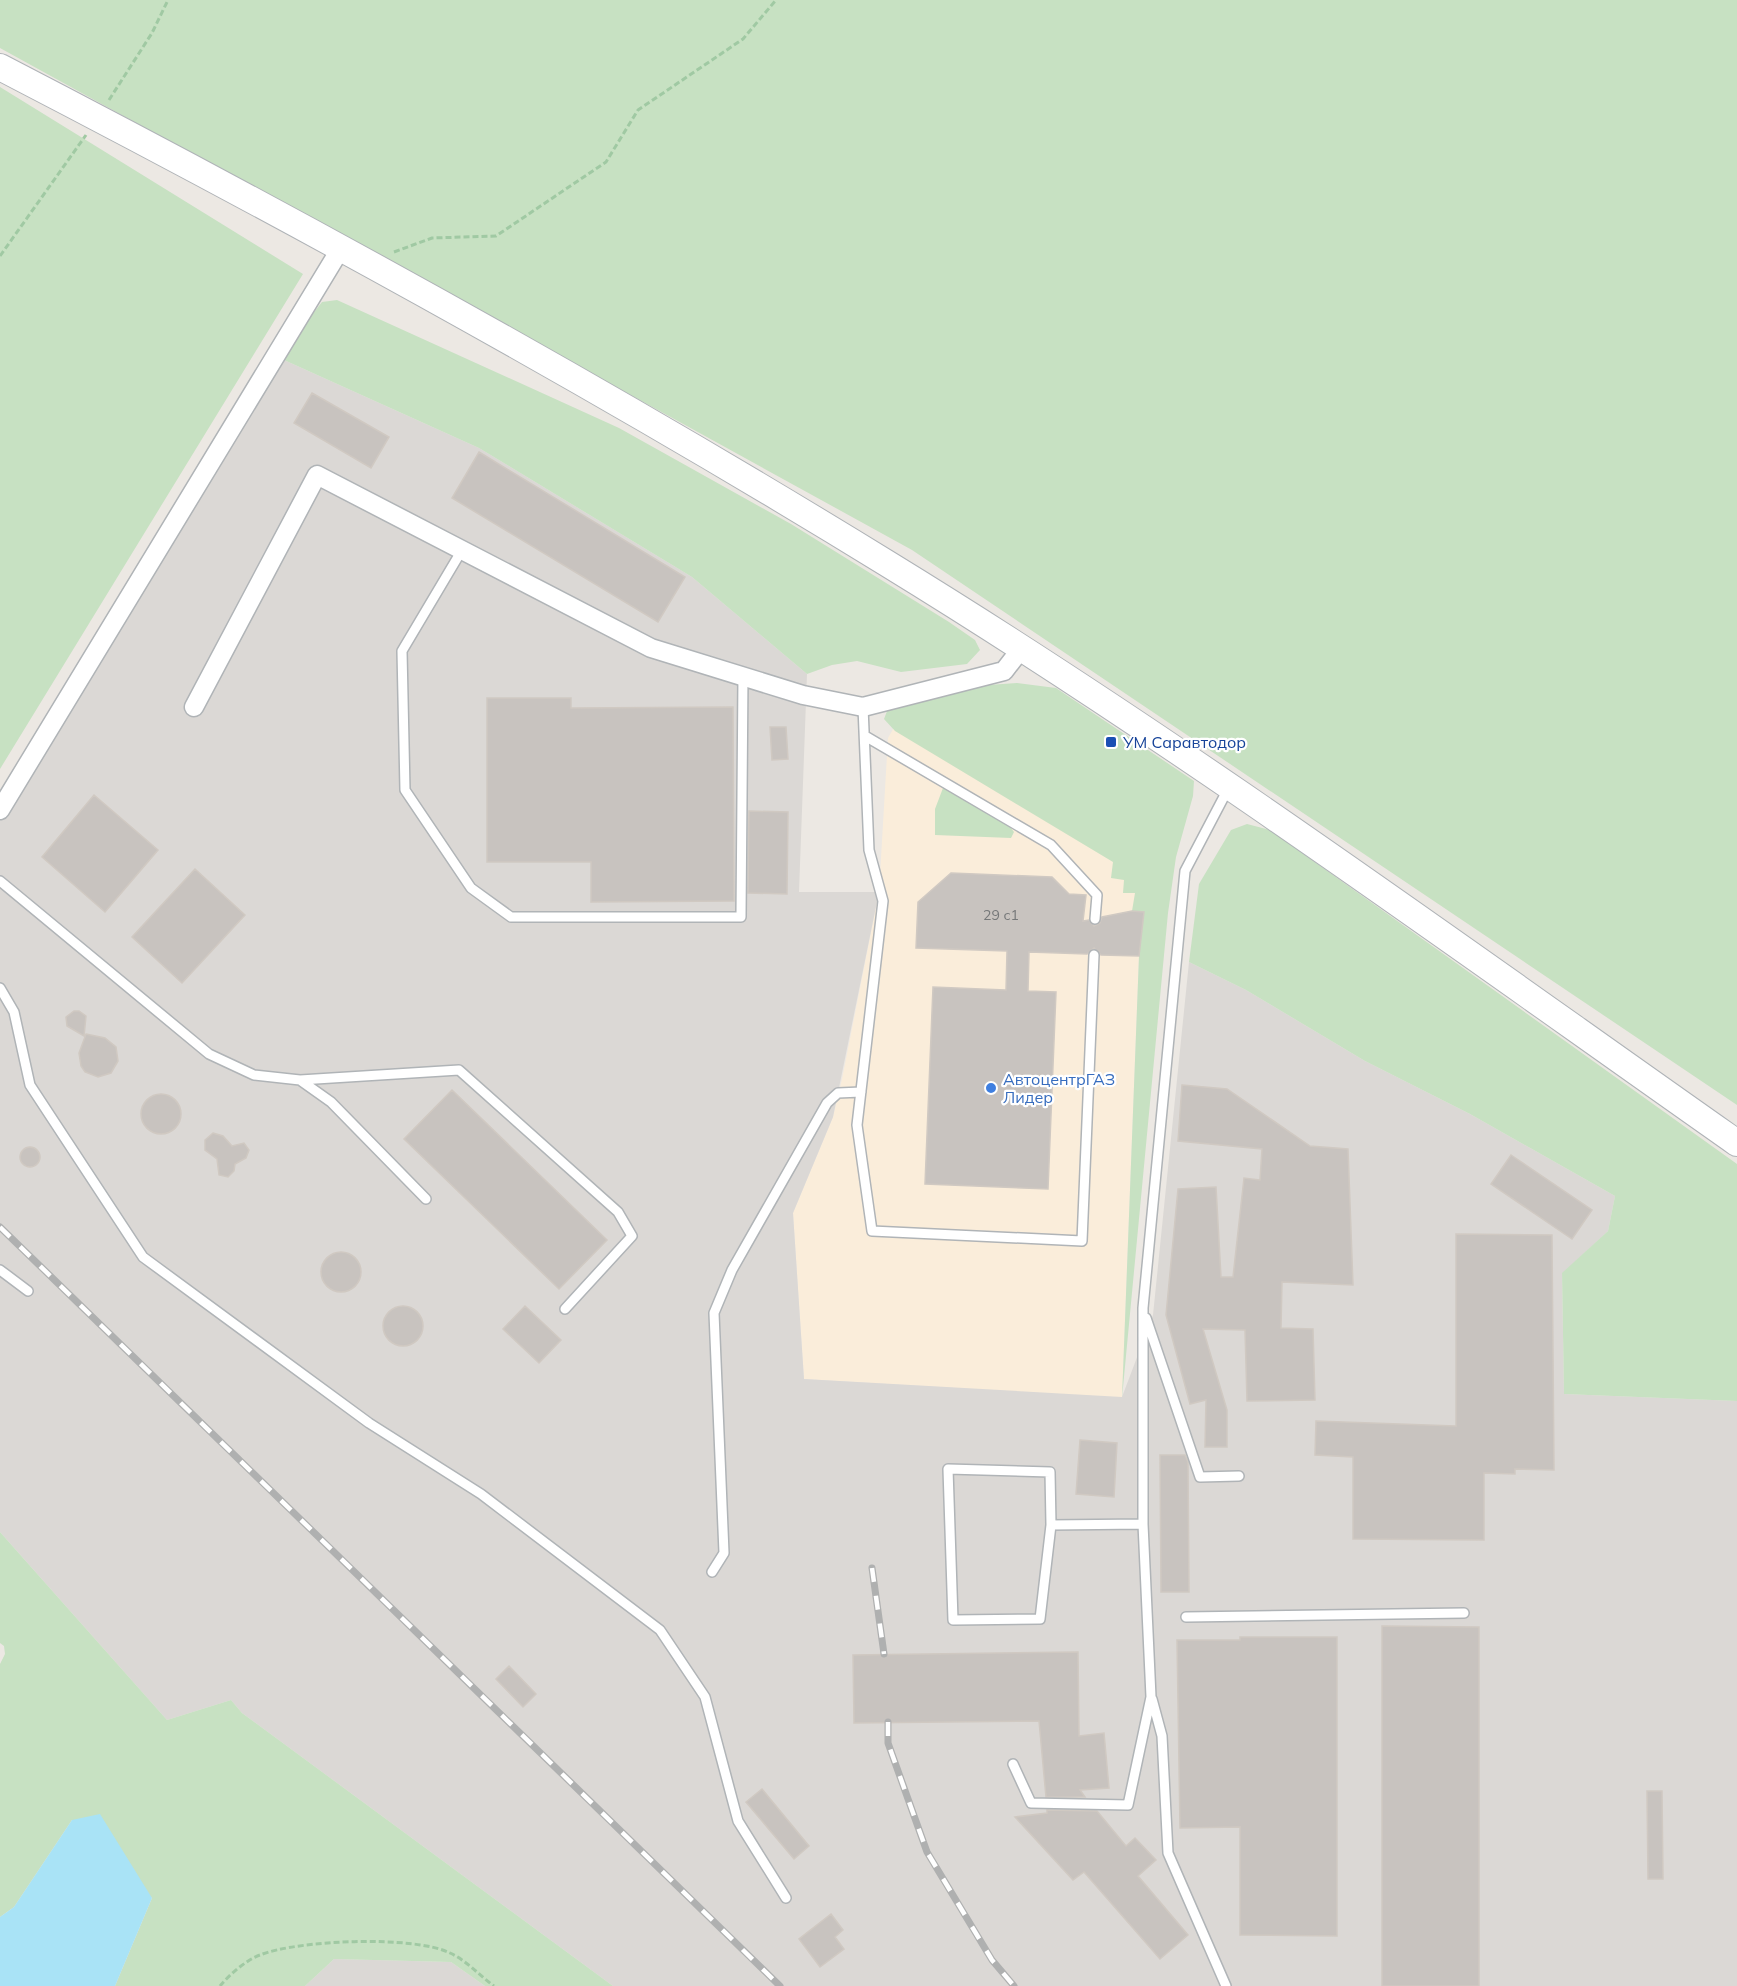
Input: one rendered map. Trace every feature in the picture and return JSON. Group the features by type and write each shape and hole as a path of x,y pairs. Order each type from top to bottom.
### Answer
{"main road":[{"path":"0,67 367,262 656,424 891,565 1229,787 1737,1143"}],"street":[{"path":"0,810 341,248"},
{"path":"194,707 317,475 651,648 803,695 863,707 1004,671 1021,649"}],"lane":[{"path":"462,550 402,651 405,789 471,888 511,917 741,917 743,676"},
{"path":"863,707 869,850 883,902 857,1125 872,1231 1082,1241 1094,955"},
{"path":"865,736 1051,845 1097,895 1095,919"},
{"path":"1226,1986 1168,1853 1162,1736 1151,1697 1143,1524 1143,1308 1185,871 1229,787"},
{"path":"0,880 209,1054 254,1075 300,1080 459,1070 618,1212 632,1236 565,1310"},
{"path":"0,988 14,1012 30,1085 143,1257 369,1423 481,1494 660,1630 705,1697 738,1821 786,1898"},
{"path":"300,1080 331,1102 426,1199"},
{"path":"712,1572 724,1553 714,1313 732,1270 827,1103 838,1093 861,1092"},
{"path":"0,1270 28,1291"},
{"path":"1143,1308 1200,1477 1239,1476"},
{"path":"948,1469 1050,1472 1051,1525 1040,1619 953,1620 948,1469"},
{"path":"1051,1525 1143,1524"},
{"path":"1186,1617 1464,1613"},
{"path":"1013,1764 1031,1803 1128,1805 1151,1697"}],"path":[{"path":"0,256 99,118 152,33 168,0"},
{"path":"367,262 432,238 496,236 606,162 638,110 743,39 776,0"},
{"path":"220,1986 258,1955 289,1948 375,1941 420,1945 450,1953 494,1986"}],"shaded area":[{"path":"284,360 479,448 692,577 807,674 799,892 879,892 833,1117 793,1213 804,1379 1122,1397 1153,1315 1189,962 1246,990 1365,1061 1470,1114 1615,1196 1608,1231 1562,1274 1564,1394 1737,1401 1737,1986 613,1986 242,1713 231,1700 167,1720 0,1532 0,818"},
{"path":"900,717 1140,857 1144,912 1139,956 1122,1398 804,1379 793,1213 833,1117 842,1079 879,892 888,738"},
{"path":"334,1959 451,1962 485,1986 305,1986"}],"green space":[{"path":"0,0 1737,0 1737,1105 912,550 0,48"},
{"path":"0,87 303,274 0,769"},
{"path":"337,300 619,428 791,524 949,622 975,640 980,650 967,664 901,672 857,661 832,665 807,674 692,577 479,448 284,360 307,321 322,302"},
{"path":"1017,683 1056,688 1194,781 1193,796 1176,857 1168,913 1122,1398 1139,956 1144,912 1132,911 1135,893 1123,893 1124,880 1111,878 1113,862 895,731 884,719 889,706 917,690"},
{"path":"943,788 1010,827 1014,832 1011,838 935,835 935,809"},
{"path":"1247,824 1270,830 1737,1164 1737,1401 1564,1394 1562,1273 1608,1231 1615,1196 1470,1114 1365,1061 1246,990 1189,962 1199,884 1231,830"},
{"path":"0,1532 167,1720 231,1700 242,1713 613,1986 485,1986 451,1962 334,1959 305,1986 115,1986 152,1898 72,1820 14,1907 0,1917 0,1664 5,1654 4,1646 0,1643"}],"water":[{"path":"100,1814 152,1898 115,1986 0,1986 0,1917 14,1907 72,1820"}],"building":[{"path":"312,393 389,437 371,468 294,423"},
{"path":"479,452 685,577 658,622 452,498"},
{"path":"487,698 571,698 571,708 733,707 734,901 591,902 591,862 487,862"},
{"path":"770,727 786,727 788,759 772,760"},
{"path":"94,795 158,850 105,912 42,857"},
{"path":"749,811 788,812 787,894 748,893"},
{"path":"195,869 245,915 182,983 132,937"},
{"name":"АвтоцентрГАЗ Лидер","path":"951,873 1052,877 1069,894 1086,895 1083,921 1089,920 1094,926 1100,923 1102,917 1132,911 1144,912 1139,956 1101,955 1094,948 1087,954 1029,952 1028,991 1056,992 1048,1189 925,1184 933,987 1006,990 1007,951 916,948 918,902"},
{"path":"74,1011 79,1011 86,1016 84,1036 67,1026 66,1017"},
{"path":"86,1034 105,1038 116,1047 118,1061 111,1073 98,1077 85,1072 81,1066 79,1053"},
{"path":"1182,1085 1227,1089 1310,1146 1348,1149 1353,1285 1282,1282 1281,1328 1313,1329 1315,1400 1247,1401 1245,1330 1203,1329 1227,1410 1227,1447 1205,1447 1206,1400 1190,1404 1166,1315 1178,1189 1216,1187 1221,1277 1233,1277 1244,1178 1260,1180 1262,1149 1178,1141"},
{"path":"452,1090 607,1240 559,1289 404,1139"},
{"path":"161,1094 175,1100 181,1114 175,1128 161,1134 147,1128 141,1114 147,1100"},
{"path":"213,1133 223,1136 232,1146 244,1143 249,1150 246,1158 235,1164 234,1171 228,1177 219,1175 217,1159 205,1150 205,1140"},
{"path":"30,1147 37,1150 40,1157 37,1164 30,1167 23,1164 20,1157 23,1150"},
{"path":"1511,1155 1592,1210 1572,1239 1491,1184"},
{"path":"1456,1234 1552,1235 1554,1470 1515,1469 1515,1474 1484,1473 1484,1540 1353,1539 1353,1457 1315,1455 1316,1421 1456,1426"},
{"path":"341,1252 355,1258 361,1272 355,1286 341,1292 327,1286 321,1272 327,1258"},
{"path":"403,1306 417,1312 423,1326 417,1340 403,1346 389,1340 383,1326 389,1312"},
{"path":"525,1306 561,1340 539,1363 503,1329"},
{"path":"1080,1440 1117,1443 1114,1497 1076,1494"},
{"path":"1160,1455 1185,1455 1188,1462 1189,1592 1161,1592"},
{"path":"1382,1626 1479,1627 1479,1986 1382,1986"},
{"path":"1240,1637 1337,1637 1337,1936 1240,1935 1240,1827 1180,1828 1177,1640 1240,1640"},
{"path":"1078,1652 1079,1736 1104,1733 1109,1788 1080,1790 1085,1797 1046,1797 1039,1721 854,1723 853,1655"},
{"path":"509,1666 536,1694 523,1707 496,1679"},
{"path":"762,1789 809,1846 794,1859 746,1802"},
{"path":"1647,1791 1662,1791 1663,1879 1648,1879"},
{"path":"1047,1810 1097,1811 1126,1846 1135,1838 1156,1860 1138,1876 1188,1935 1160,1959 1084,1872 1073,1880 1015,1817 1047,1813"},
{"path":"831,1914 843,1930 835,1937 844,1949 820,1967 799,1939"}],"railway":[{"path":"0,1227 780,1986"},
{"path":"872,1568 884,1654"},
{"path":"888,1722 888,1743 927,1852 992,1960 1014,1986"}],"place":[{"name":"УМ Саравтодор","path":"1111,742"},
{"name":"АвтоцентрГАЗ Лидер","path":"991,1088"}]}
